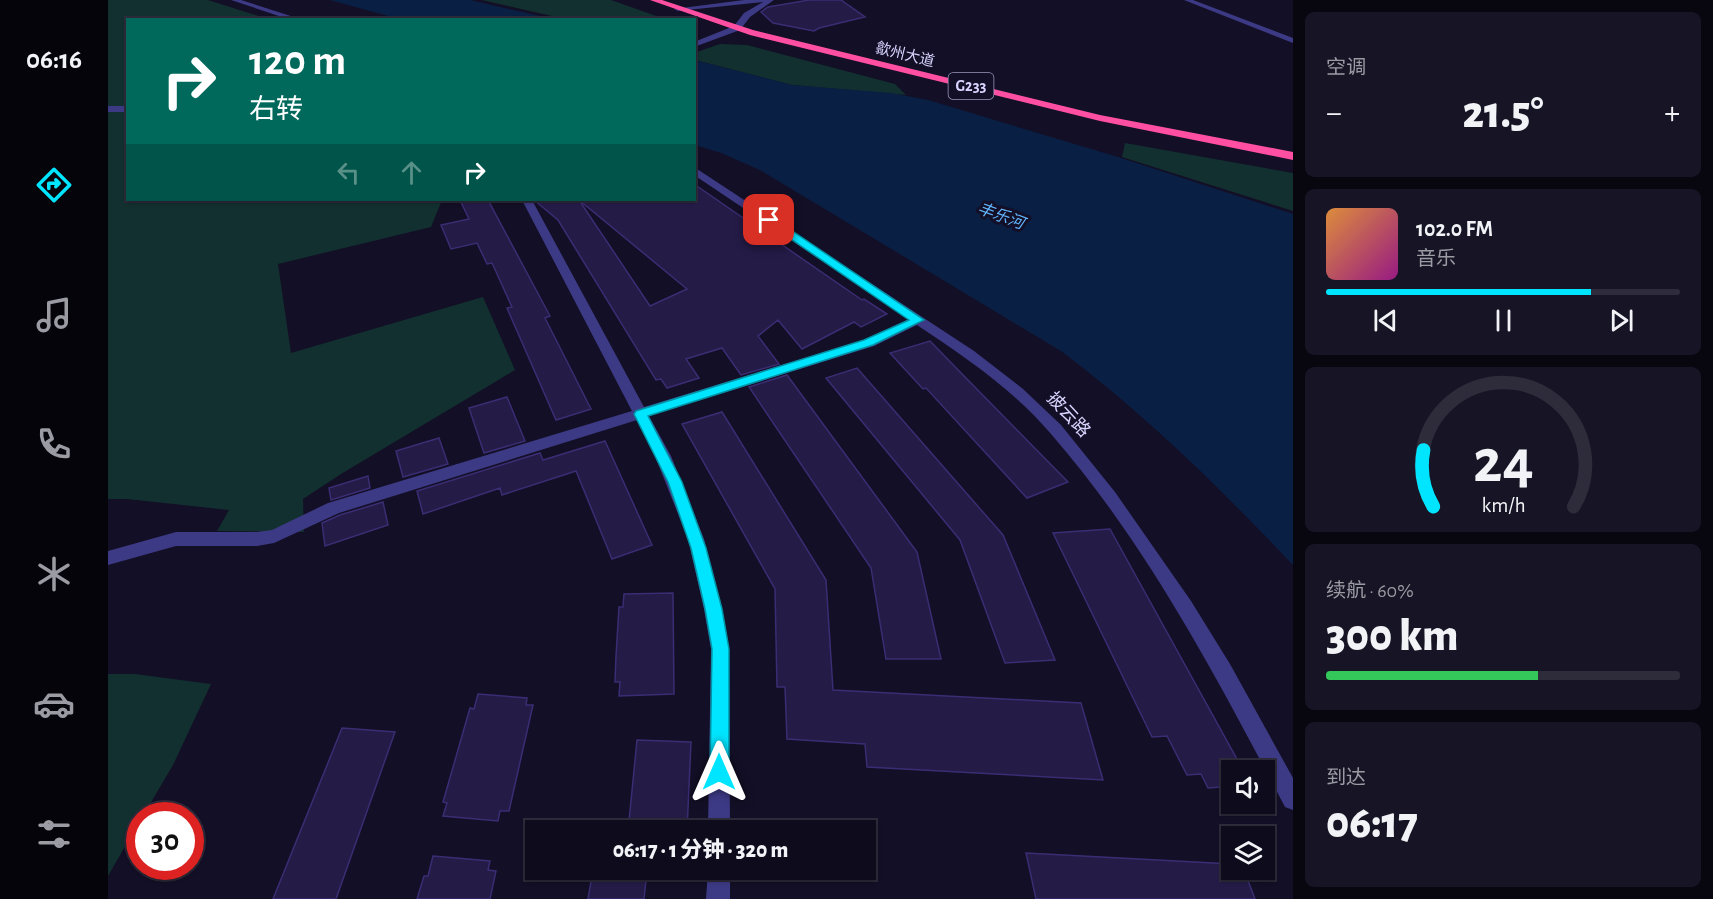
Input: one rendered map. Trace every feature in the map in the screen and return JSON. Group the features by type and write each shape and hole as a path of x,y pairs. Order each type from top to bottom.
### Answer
{"highway":[{"name":"歙州大道","path":"652,3 678,9 733,30 1096,125 1293,164"},
{"name":"歙州大道","path":"652,3 685,18"},
{"name":"歙州大道","path":"696,21 1109,120 1293,156"}],"street":[{"path":"234,0 293,18"},
{"path":"678,9 715,3 769,0"},
{"path":"696,44 733,30 747,15 769,0"},
{"path":"1187,0 1293,41"},
{"path":"108,109 126,110"},
{"name":"披云路","path":"696,171 994,372 1037,410 1074,449 1146,548 1185,607 1229,681 1293,799"},
{"path":"528,201 675,482 698,548 720,649 719,820"},
{"path":"108,558 176,539 274,537 334,508 868,343 918,320"},
{"path":"718,899 719,880"}],"green space":[{"path":"108,0 208,0 265,18 126,18 126,106 108,106"},
{"path":"482,0 611,0 662,18 561,18"},
{"path":"720,44 747,45 895,84 906,95 792,85 696,60 696,52"},
{"path":"108,111 126,112 126,201 442,201 431,227 278,264 291,353 483,297 515,370 303,499 304,532 217,531 229,510 108,499"},
{"path":"1125,143 1293,173 1293,211 1122,157"},
{"path":"108,674 135,674 211,684 173,765 151,802 126,802 126,845 108,876"}],"water":[{"path":"330,0 470,0 549,18 395,18"},
{"name":"丰乐河","path":"696,61 792,85 891,93 928,100 1118,157 1293,214 1293,565 1182,453 1061,351 760,170 721,153 696,145"}],"building":[{"path":"809,0 841,0 865,17 814,31 773,23 761,12 768,7"},
{"path":"696,185 862,300 864,299 887,314 861,327 854,322 802,349 778,320 758,336 779,364 741,375 722,348 686,359 699,378 667,388 661,379 656,380 558,220 535,201 580,201 650,306 687,289 580,201 696,201"},
{"path":"460,201 489,201 550,316 545,318 591,409 556,420 507,308 512,307 492,263 487,264 477,243 451,249 441,225 469,219"},
{"path":"930,341 1068,482 1027,498 926,388 923,389 890,353"},
{"path":"857,368 1003,535 1055,660 1005,663 960,540 826,378"},
{"path":"787,375 917,552 941,659 886,659 871,568 749,387"},
{"path":"507,397 525,441 484,453 469,408"},
{"path":"722,412 826,580 833,690 1081,703 1103,780 867,767 865,744 787,739 785,687 777,687 775,589 682,424"},
{"path":"439,438 448,464 403,477 396,451"},
{"path":"605,441 652,545 612,559 576,471 502,495 500,488 423,514 417,491 540,453 543,460"},
{"path":"368,476 370,488 331,500 329,488"},
{"path":"383,502 388,525 325,546 322,523"},
{"path":"1110,529 1237,760 1221,760 1221,787 1208,788 1201,774 1187,775 1167,736 1152,737 1053,533"},
{"path":"673,593 674,694 619,696 620,682 615,682 616,656 619,607 623,607 624,594"},
{"path":"478,694 527,698 526,705 533,705 509,811 500,811 498,821 443,816 447,803 443,802 470,708 474,709"},
{"path":"342,728 395,732 336,899 273,899"},
{"path":"637,740 691,742 687,820 629,820"},
{"path":"1026,853 1221,863 1221,880 1248,880 1255,899 1036,899"},
{"path":"433,856 490,861 488,870 496,871 490,899 417,899 424,876 428,876"},
{"path":"591,880 646,880 644,899 588,899"}],"route":[{"path":"719,772 720,649 713,609 698,548 675,482 641,414 868,343 918,320 769,220"}]}
